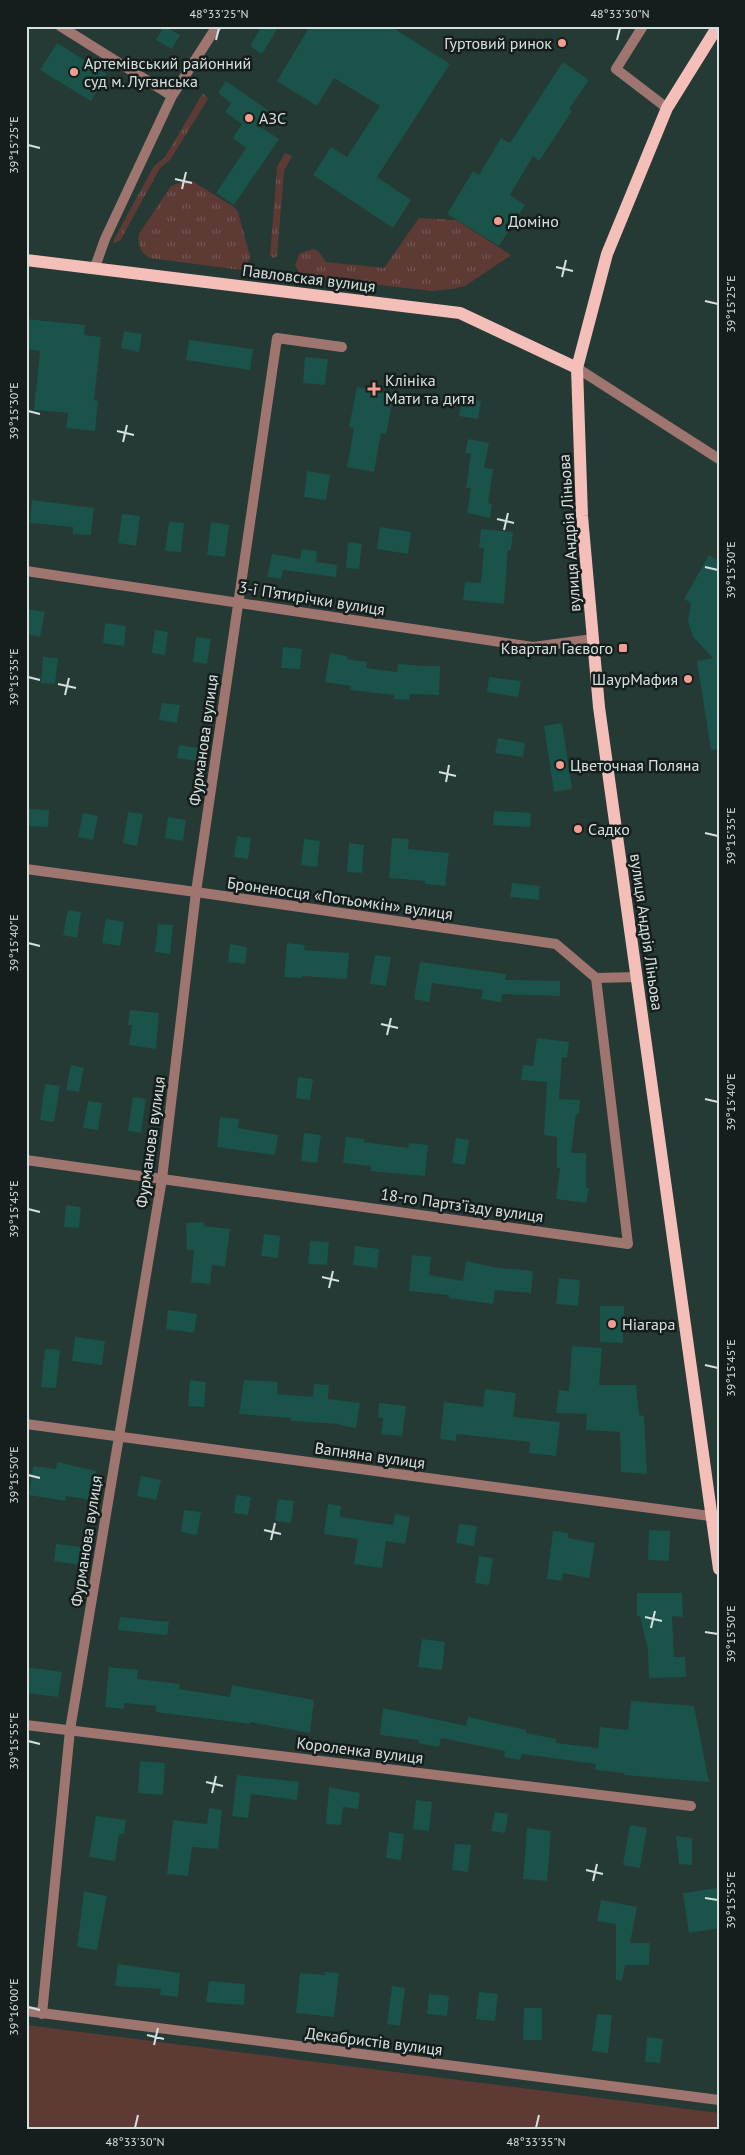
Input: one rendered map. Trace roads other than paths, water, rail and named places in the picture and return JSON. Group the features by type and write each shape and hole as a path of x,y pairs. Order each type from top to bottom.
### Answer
{"main road":[{"name":"вулиця Андрія Ліньова","path":"718,26 667,108 606,254 577,368 582,516 599,707 710,1516 719,1569"},
{"name":"Павловская вулиця","path":"26,260 460,313 577,368"}],"street":[{"path":"60,26 172,96"},
{"path":"95,267 105,239 172,96 217,26"},
{"path":"644,26 616,69 667,108"},
{"name":"Фурманова вулиця","path":"42,2014 70,1730 162,1179 196,892 277,338 342,347"},
{"path":"577,368 719,459"},
{"name":"3-ї П’ятирічки вулиця","path":"26,571 533,647 593,639"},
{"name":"Броненосця «Потьомкін» вулиця","path":"26,869 556,944 596,978"},
{"path":"596,978 637,977"},
{"name":"18-го Партз’їзду вулиця","path":"26,1160 628,1244 596,978"},
{"name":"Вапняна вулиця","path":"26,1424 710,1516"},
{"name":"Короленка вулиця","path":"26,1725 691,1806"},
{"name":"Декабристів вулиця","path":"26,2011 719,2100"}],"place":[{"name":"Гуртовий ринок","path":"562,43"},
{"name":"Артемівський районний суд м. Луганська","path":"74,72"},
{"name":"АЗС","path":"249,118"},
{"name":"Доміно","path":"498,221"},
{"name":"Клініка Мати та дитя","path":"374,389"},
{"name":"Квартал Гаєвого","path":"623,648"},
{"name":"ШаурМафия","path":"688,679"},
{"name":"Цветочная Поляна","path":"560,765"},
{"name":"Садко","path":"578,829"},
{"name":"Ніагара","path":"612,1324"}]}
